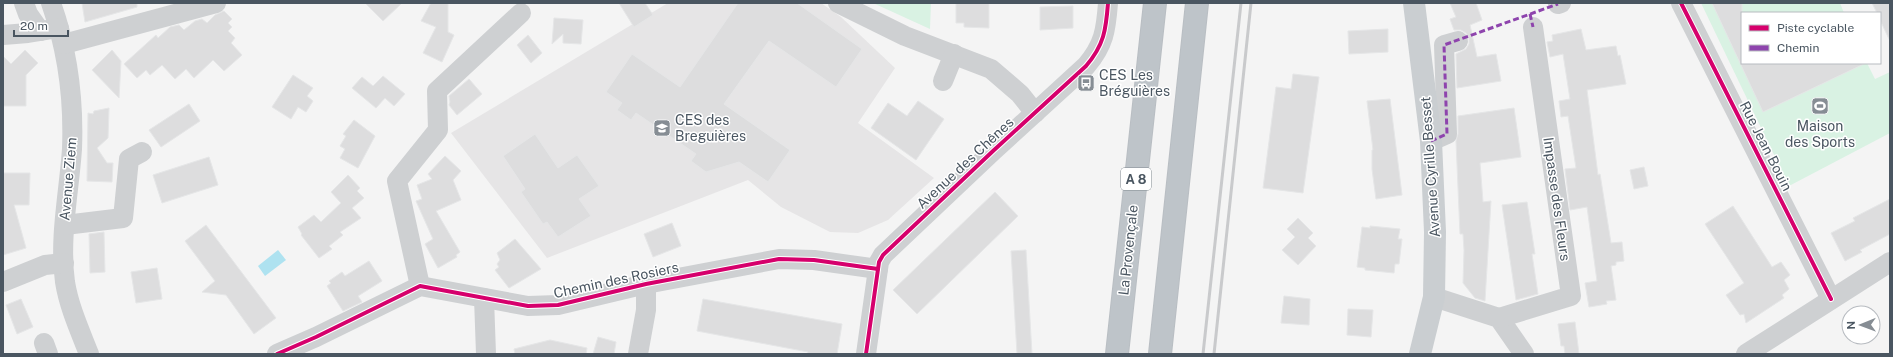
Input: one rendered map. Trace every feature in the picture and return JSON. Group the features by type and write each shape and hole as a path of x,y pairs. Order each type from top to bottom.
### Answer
{"highway":[{"name":"La Provençale","path":"1117,354 1155,3"},
{"path":"1160,354 1197,3"}],"main road":[{"name":"Avenue Cyrille Besset","path":"1414,3 1431,141 1435,204 1434,297 1420,354"}],"street":[{"path":"24,3 28,14 57,39"},
{"name":"Avenue Ziem","path":"51,3 57,39 71,91 72,121 64,263 69,299 89,354"},
{"path":"57,39 216,3"},
{"path":"838,3 905,36 952,53 994,72 1020,94 1035,113"},
{"name":"Avenue des Chênes","path":"866,354 878,269 884,255 1093,58 1105,35 1108,3"},
{"name":"Rue Jean Bouin","path":"1681,3 1831,299"},
{"path":"276,354 303,349 420,286 397,181 438,130 437,91 521,13"},
{"name":"Impasse des Fleurs","path":"1499,318 1571,296 1533,27"},
{"path":"3,35 57,39 106,46 145,35"},
{"path":"1431,141 1447,134 1444,45 1458,41"},
{"path":"943,81 952,53"},
{"path":"65,225 123,218 129,159 142,152"},
{"name":"Chemin des Rosiers","path":"420,286 528,306 558,305 646,284 779,259 830,262 878,269"},
{"path":"1746,354 1890,262"},
{"path":"3,282 45,265 64,263"},
{"path":"638,354 646,310 646,284"},
{"path":"1434,297 1499,318 1524,354"},
{"path":"484,298 486,354"}],"shaded area":[{"name":"CES des Breguières","path":"668,3 821,3 841,17 895,68 858,123 934,178 888,220 858,233 830,232 781,207 748,180 547,258 451,133"}],"green space":[{"path":"873,3 931,3 930,29"},
{"name":"Maison des Sports","path":"1701,3 1840,3 1844,12 1741,12 1741,64 1868,64 1875,79 1890,72 1890,133 1789,186"}],"water":[{"path":"278,250 286,260 265,276 258,266"}],"building":[{"path":"82,3 137,3 137,7 85,22"},
{"path":"365,3 402,3 383,21"},
{"path":"431,3 448,3 448,32 454,35 442,62 423,53 436,27 421,21"},
{"path":"619,3 645,3 653,15 634,27"},
{"path":"738,3 797,3 862,49 836,87 769,41 724,104 790,150 768,182 739,162 706,172 691,161 696,154 636,113 631,120 617,110 622,103 606,92 632,54 680,87"},
{"path":"956,3 989,3 989,28 964,27 964,23 956,23"},
{"path":"1450,3 1476,3 1482,20 1470,25 1477,57 1496,54 1501,81 1457,88 1456,54 1466,49 1469,44 1469,38 1466,33 1461,30 1454,30 1450,19 1456,17"},
{"path":"1712,3 1742,3 1741,64 1864,64 1763,112"},
{"path":"1872,3 1890,3 1890,41 1881,22 1881,12 1876,12"},
{"path":"1073,6 1073,28 1040,30 1040,7"},
{"path":"224,11 232,19 228,23 232,27 228,31 235,38 231,43 242,55 224,71 213,60 194,78 186,69 175,79 162,65 150,75 146,70 137,78 124,64 156,35 158,38 170,27 179,25 184,30 195,21 202,19 207,23 215,15"},
{"path":"554,18 583,20 581,44 563,43 563,34 552,44"},
{"path":"1388,29 1388,52 1349,54 1348,31"},
{"path":"1581,29 1586,50 1616,46 1618,56 1620,55 1626,84 1587,90 1598,175 1600,174 1611,243 1622,242 1624,261 1616,262 1616,265 1611,266 1616,300 1606,301 1607,304 1589,307 1585,283 1597,281 1587,207 1570,210 1565,169 1576,168 1568,116 1561,117 1559,101 1570,99 1563,54 1550,57 1547,42 1553,41 1552,35"},
{"path":"528,35 542,53 531,63 517,45"},
{"path":"25,50 38,63 26,75 26,106 3,106 3,56 11,64"},
{"path":"112,50 121,61 119,98 92,70"},
{"path":"1293,74 1319,77 1303,193 1263,188 1276,87 1291,89"},
{"path":"293,75 313,88 307,96 313,101 306,112 298,107 291,119 272,107"},
{"path":"383,76 405,94 394,106 385,98 376,108 352,88 362,77 373,86"},
{"path":"469,79 482,94 457,115 449,105 449,96"},
{"path":"1390,99 1402,195 1376,199 1372,169 1373,150 1367,101"},
{"path":"918,101 944,119 916,160 871,128 888,103 907,116"},
{"path":"189,104 200,121 161,147 149,130"},
{"path":"109,108 108,138 97,148 107,163 113,163 112,182 87,181 88,113 93,114 94,111"},
{"path":"1514,108 1521,157 1480,163 1483,202 1491,201 1485,301 1475,298 1463,283 1464,250 1463,234 1460,234 1456,141 1458,134 1458,116"},
{"path":"354,120 375,136 358,168 340,158 345,149 340,146 346,136 343,134"},
{"path":"535,134 558,168 577,155 599,186 579,199 591,216 558,237 547,222 543,224 521,192 525,189 503,156"},
{"path":"445,156 461,171 453,180 461,200 436,211 460,252 456,255 457,257 438,268 425,244 433,239 416,201 422,199 417,185 432,179 428,174"},
{"path":"209,157 218,185 162,203 153,175"},
{"path":"1644,167 1648,186 1634,189 1630,170"},
{"path":"3,173 30,173 29,205 14,205 26,248 3,255"},
{"path":"348,175 360,188 357,191 364,198 352,208 361,218 340,232 343,235 329,246 332,249 319,258 301,235 302,234 298,227 314,215 321,222 341,203 331,192"},
{"path":"995,192 1018,216 917,314 893,290"},
{"path":"1890,199 1890,234 1860,250 1862,252 1845,261 1831,233 1855,221 1853,218"},
{"path":"1527,202 1535,254 1532,254 1538,294 1516,300 1502,205"},
{"path":"1733,206 1772,267 1781,262 1790,275 1784,280 1789,289 1782,295 1784,298 1746,323 1744,314 1740,315 1726,295 1744,283 1705,224"},
{"path":"1298,218 1313,233 1308,238 1316,246 1298,265 1282,250 1295,237 1287,229"},
{"path":"672,223 681,246 653,257 644,234"},
{"path":"206,225 276,318 254,334 226,295 202,292 215,281 185,241"},
{"path":"1370,226 1400,229 1398,239 1402,239 1399,264 1395,264 1394,273 1365,270 1365,268 1357,267 1362,227 1370,228"},
{"path":"104,232 105,272 90,273 89,234"},
{"path":"515,239 541,269 509,288 495,270 499,267 497,264 500,260 497,253"},
{"path":"1026,250 1032,354 1017,354 1011,251"},
{"path":"369,261 382,281 358,296 362,302 343,311 327,286 331,283 329,281 342,272 345,276"},
{"path":"157,268 162,299 136,303 131,272"},
{"path":"1284,296 1310,299 1309,325 1281,323"},
{"path":"21,299 33,327 17,334 6,305"},
{"path":"703,299 842,324 837,354 807,354 808,352 697,331"},
{"path":"1348,309 1373,310 1371,337 1347,335"},
{"path":"1575,322 1579,354 1565,354 1564,346 1561,346 1558,324"},
{"path":"598,337 616,342 614,354 593,354"},
{"path":"550,340 587,348 586,354 515,354 514,349"}],"railway":[{"path":"1203,354 1241,3"},
{"path":"1214,354 1251,3"}],"marked path":[{"path":"1431,141 1447,134 1444,45 1558,4"},
{"path":"1530,14 1533,27"}],"cycle path":[{"path":"866,354 879,262 883,255 1086,66 1097,51 1103,37 1108,3"},
{"path":"1681,3 1831,299"},
{"path":"277,354 316,337 420,286 528,306 558,305 646,284 779,259 814,260 878,269"}],"place":[{"name":"CES Les Bréguières","path":"1086,83"},
{"name":"Maison des Sports","path":"1820,106"},
{"name":"CES des Breguières","path":"662,128"}]}
